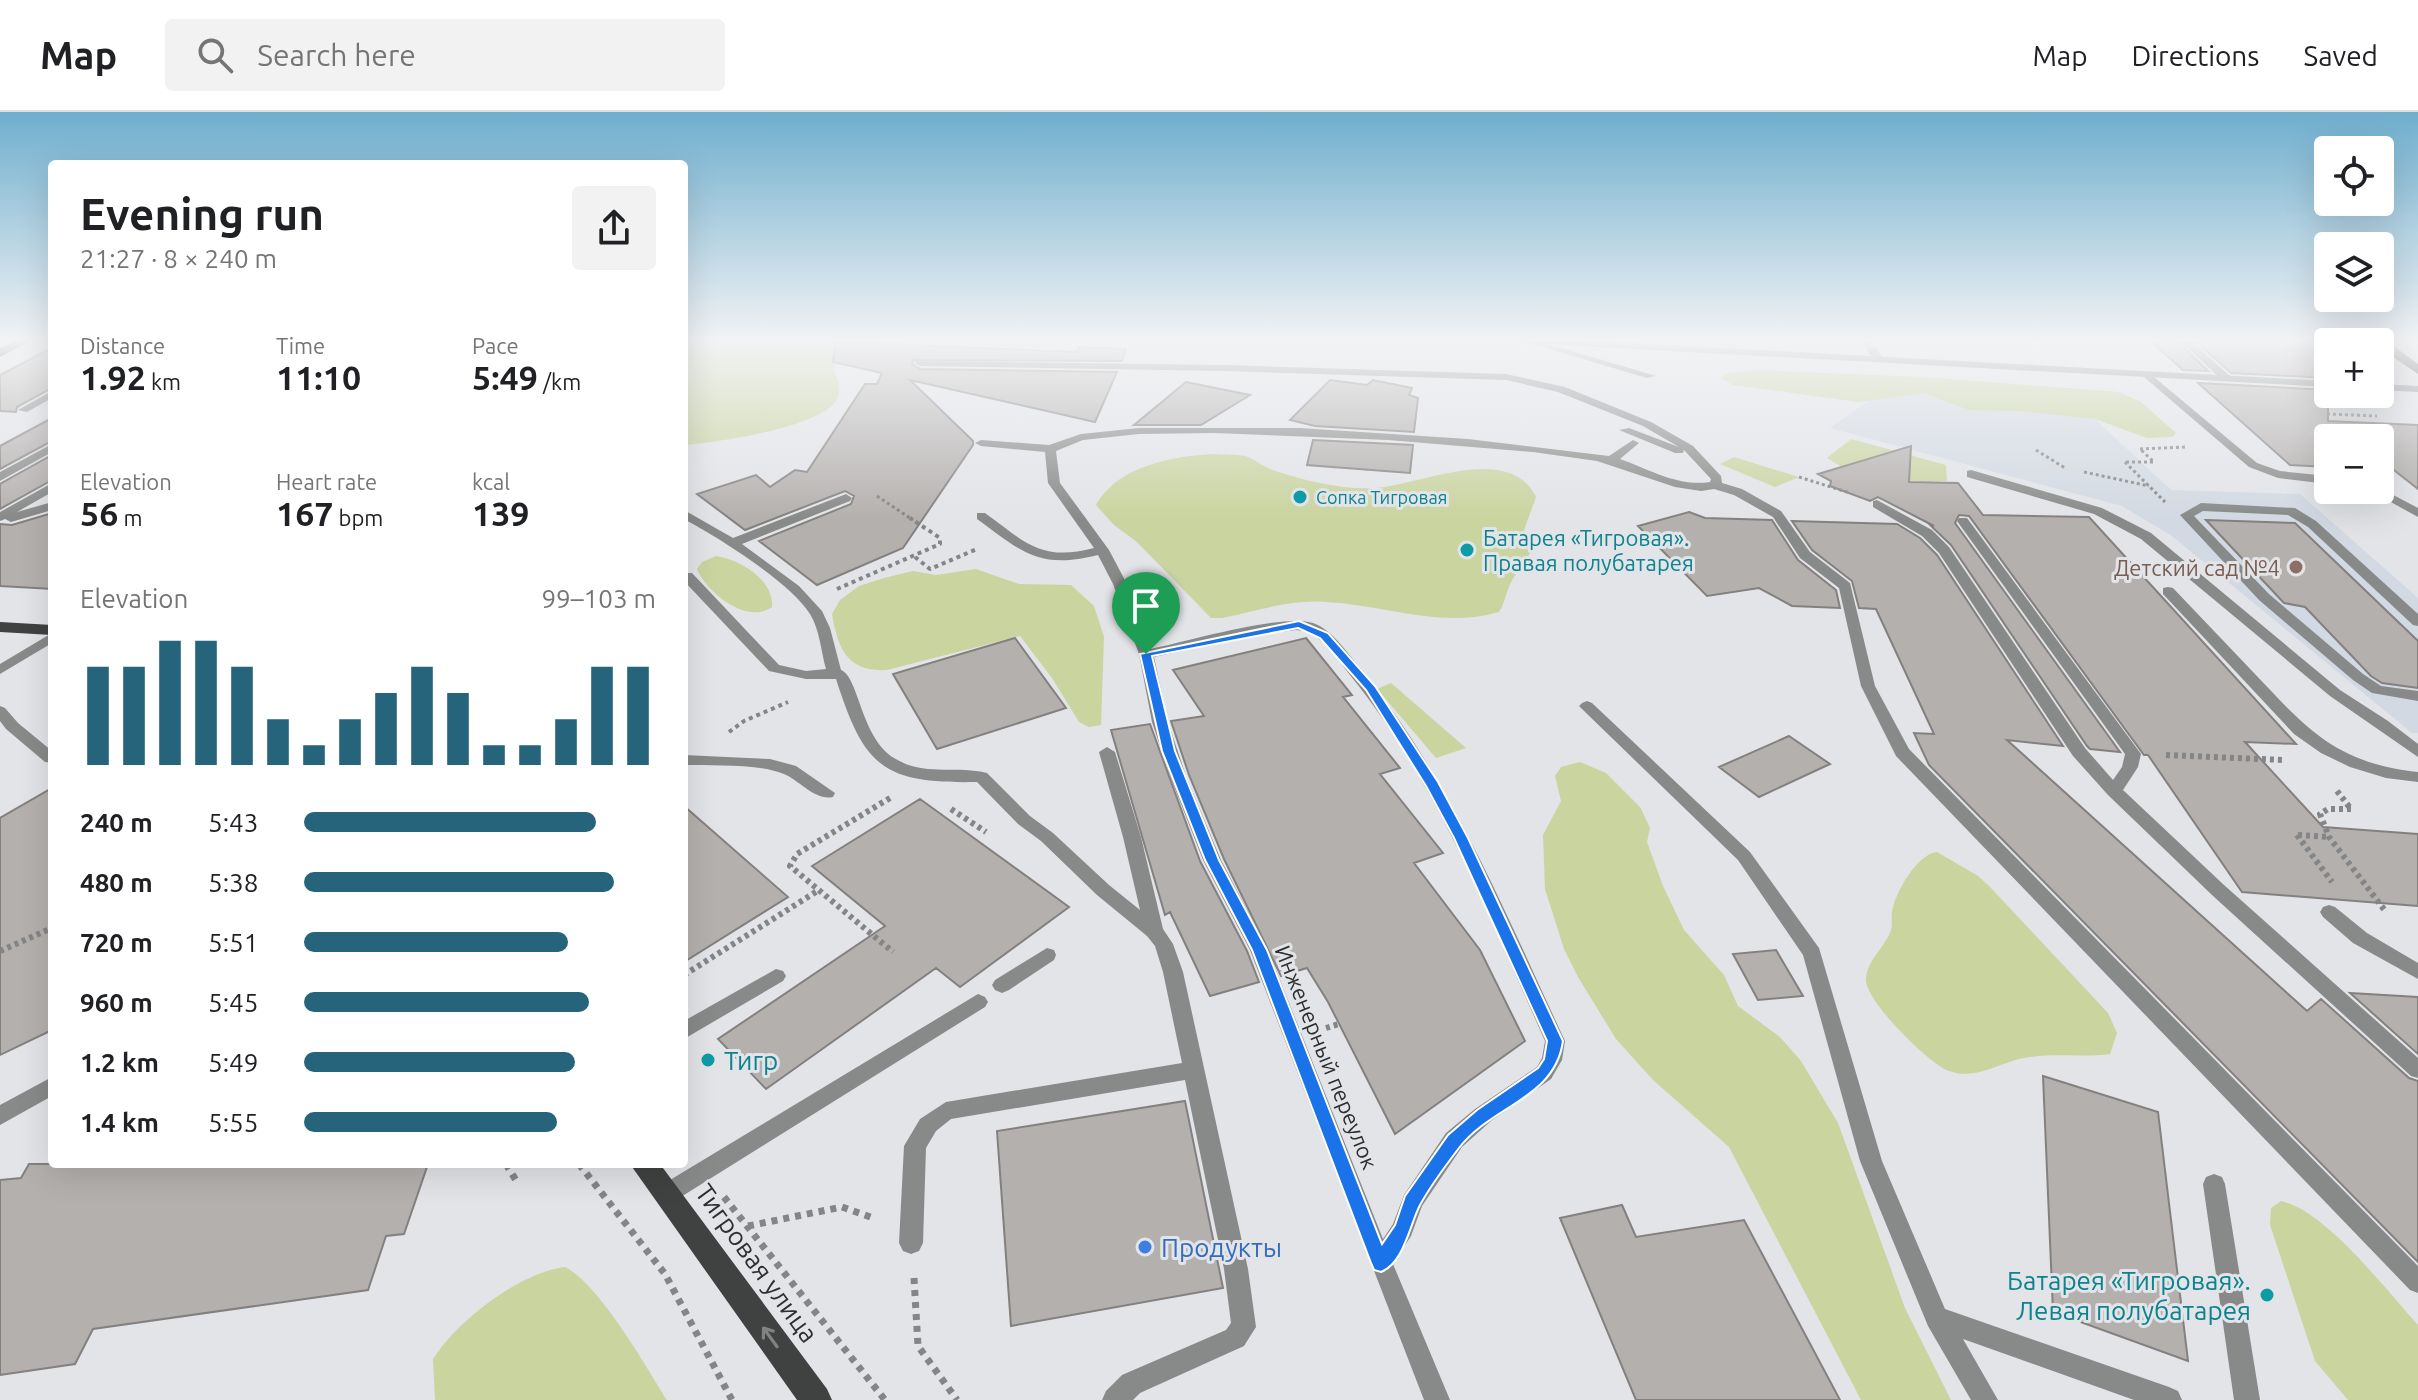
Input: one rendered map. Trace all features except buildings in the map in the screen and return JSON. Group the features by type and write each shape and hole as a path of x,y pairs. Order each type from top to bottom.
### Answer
{"main road":[{"path":"0,627 48,630"},
{"name":"Тигровая улица","path":"647,1168 816,1400"}],"street":[{"path":"23,410 43,399"},
{"path":"1591,399 1671,437 1699,459 1717,479 1715,485"},
{"path":"2176,399 2253,465 2278,474 2314,478"},
{"path":"1625,430 1699,459"},
{"path":"981,443 1050,449 1058,441 1096,434 1284,431 1501,444 1611,460 1671,483 1704,488 1715,485 1738,492 1777,514 1805,555 1845,586 1868,686 1902,752 2418,1282"},
{"path":"1611,460 1633,443"},
{"path":"0,477 48,449"},
{"name":"Инженерный переулок","path":"1050,449 1054,483 1120,584 1146,654 1168,751 1212,860 1259,950 1437,1400"},
{"path":"1971,474 2098,511 2146,536 2335,693 2383,724 2418,752"},
{"path":"0,520 48,490"},
{"path":"733,543 846,498"},
{"path":"2394,500 2418,513"},
{"path":"1877,504 1927,533 1944,550 2079,752 2114,791 2218,890 2418,1070"},
{"path":"0,520 48,507"},
{"path":"2418,622 2312,524 2291,511 2201,507 2186,515 2264,597 2358,677 2377,690 2418,696"},
{"path":"688,516 733,543 806,601 817,615 834,673"},
{"path":"981,516 1030,552 1039,555 1100,550"},
{"path":"1963,521 2133,754 2130,767 2114,791"},
{"path":"688,577 774,668 806,675 834,673 843,676 866,739 874,750 901,767 932,778 981,777 1024,820 1154,931 1164,944 1173,972 1236,1269 1244,1327 1235,1338 1131,1384 1115,1400"},
{"path":"2168,591 2300,731 2344,759 2385,775 2418,777"},
{"path":"1146,654 1299,625 1324,636 1371,688 1433,785 1461,838 1555,1041 1552,1060 1544,1073 1483,1115 1454,1140 1412,1202 1403,1229 1381,1263"},
{"path":"0,670 48,640"},
{"path":"1587,706 1744,856 1812,953 1871,1161 1937,1318 1985,1400"},
{"path":"0,711 12,726 48,756"},
{"path":"1107,752 1132,837 1154,931"},
{"path":"688,760 770,764 790,770 827,793"},
{"path":"2329,912 2360,938 2418,972"},
{"path":"1002,985 1047,955"},
{"path":"688,1029 776,976"},
{"path":"668,1193 978,1002"},
{"path":"911,1243 915,1146 928,1125 946,1111 1192,1070"},
{"path":"0,1116 48,1088"},
{"path":"2214,1184 2247,1400"},
{"path":"1937,1318 2169,1400"}],"path":[{"path":"2140,449 2154,462 2125,462 2166,503"},
{"path":"2036,450 2066,468"},
{"path":"1799,477 1826,485"},
{"path":"806,601 940,544 940,538 873,494 846,498"},
{"path":"915,556 930,569 987,545"},
{"path":"2169,755 2287,760"},
{"path":"2329,782 2351,809 2328,809 2320,814 2329,837 2391,918"},
{"path":"893,952 790,866 797,854 900,791"},
{"path":"947,806 996,839"},
{"path":"2297,835 2329,837"},
{"path":"688,972 819,890"},
{"path":"0,951 48,930"},
{"path":"508,1168 517,1182"},
{"path":"582,1168 665,1274 732,1400"},
{"path":"702,1170 885,1400"},
{"path":"748,1226 842,1207 878,1219"},
{"path":"911,1243 918,1346 957,1400"}],"shaded area":[{"name":"Детский сад №4","path":"1871,399 1971,399 2095,419 2171,490 2300,494 2418,598 2418,733 2412,733 2172,536 2122,506 1830,428"}],"green space":[{"path":"688,399 837,399 827,409 790,426 688,445"},
{"path":"1837,399 1879,399 1858,402"},
{"path":"1940,399 2135,399 2176,433 2172,437 2147,438 2095,419 2018,411 1969,410"},
{"path":"1851,439 1946,465 1947,481 1887,481 1857,476 1827,458"},
{"path":"1214,454 1245,456 1285,474 1350,488 1395,485 1463,470 1506,472 1523,481 1536,497 1524,530 1532,548 1511,582 1499,612 1477,617 1434,617 1313,602 1211,618 1096,505 1105,492 1132,472 1181,457"},
{"path":"1734,457 1799,477 1775,487 1720,464"},
{"path":"716,556 754,572 767,588 772,607 762,612 740,609 709,588 697,569 702,562"},
{"path":"976,569 1019,584 1071,585 1094,606 1104,637 1101,725 1089,727 1079,722 1052,678 1020,636 887,670 863,667 847,656 838,638 832,614 840,600 859,586 913,571 936,575"},
{"path":"1391,683 1466,748 1436,758 1377,689"},
{"path":"1580,762 1606,773 1640,807 1650,828 1647,842 1684,930 1724,975 1738,1006 1780,1037 1801,1061 1838,1123 1905,1308 1951,1400 1861,1400 1729,1147 1653,1080 1616,1039 1578,977 1564,949 1545,889 1543,835 1561,801 1555,776 1561,767"},
{"path":"1937,852 1978,876 1990,887 2108,1013 2117,1033 2110,1054 2030,1057 1976,1073 1958,1073 1949,1071 1927,1056 1886,1015 1868,988 1867,971 1891,930 1894,904 1902,885 1922,860"},
{"path":"2281,1201 2298,1208 2336,1235 2418,1325 2418,1400 2348,1400 2315,1361 2270,1225 2271,1208"},
{"path":"565,1267 578,1276 606,1307 667,1400 435,1400 433,1359 458,1329 510,1288 528,1278"}],"place":[{"name":"Сопка Тигровая","path":"1300,497"},
{"name":"Батарея «Тигровая». Правая полубатарея","path":"1467,550"},
{"name":"Детский сад №4","path":"2296,567"},
{"name":"Тигр","path":"708,1060"},
{"name":"Продукты","path":"1145,1247"},
{"name":"Батарея «Тигровая». Левая полубатарея","path":"2267,1295"}],"route":[{"path":"1299,625 1324,636 1371,688 1433,785 1461,838 1555,1041 1552,1060 1544,1073 1483,1115 1454,1140 1412,1202 1403,1229 1381,1263 1259,950 1212,860 1168,751 1146,654 1278,627 1299,625"}]}
